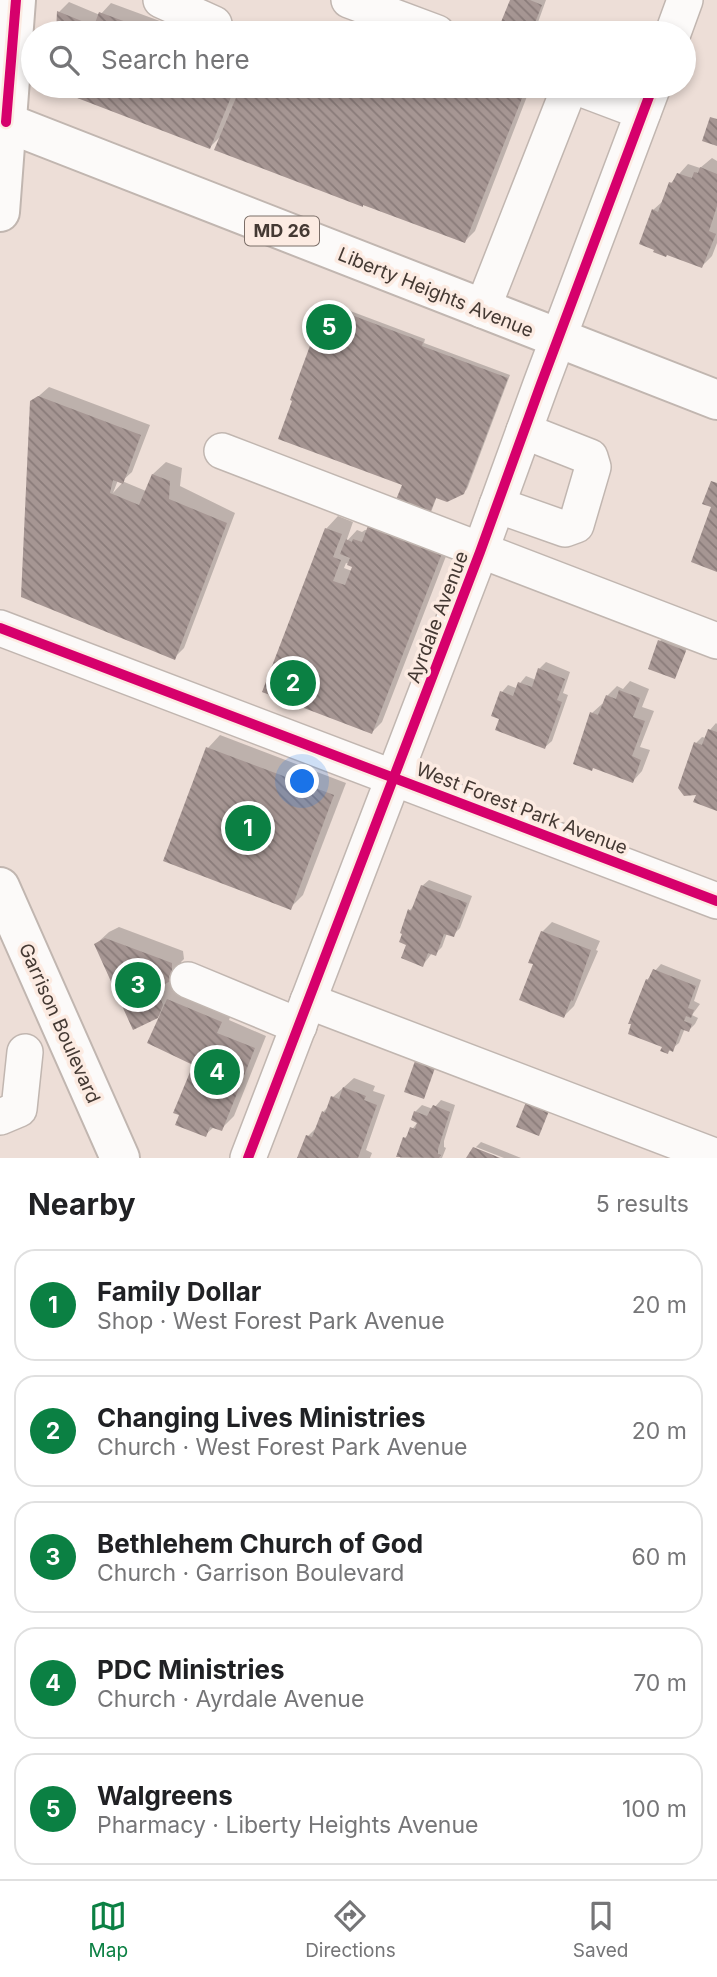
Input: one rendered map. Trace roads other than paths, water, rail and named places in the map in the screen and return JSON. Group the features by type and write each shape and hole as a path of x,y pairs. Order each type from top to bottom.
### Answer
{"main road":[{"path":"0,212 3,121 16,0"},
{"name":"Liberty Heights Avenue","path":"3,121 557,340 717,400"},
{"name":"Garrison Boulevard","path":"0,887 120,1158"}],"street":[{"path":"161,0 207,21"},
{"path":"349,0 405,21"},
{"path":"677,21 685,0"},
{"path":"482,310 567,98"},
{"name":"Ayrdale Avenue","path":"248,1158 480,552 648,99"},
{"path":"497,505 565,529 576,525 593,467 590,457 524,431"},
{"path":"222,451 717,641"},
{"name":"West Forest Park Avenue","path":"0,628 717,901"},
{"path":"188,980 304,1014 717,1157"},
{"path":"0,1117 19,1109 13,1057 65,1034"}],"place":[{"name":"Walgreens","path":"329,327"},
{"name":"Changing Lives Ministries","path":"293,683"},
{"name":"Family Dollar","path":"248,828"},
{"name":"Bethlehem Church of God","path":"138,985"},
{"name":"PDC Ministries","path":"217,1072"}]}
